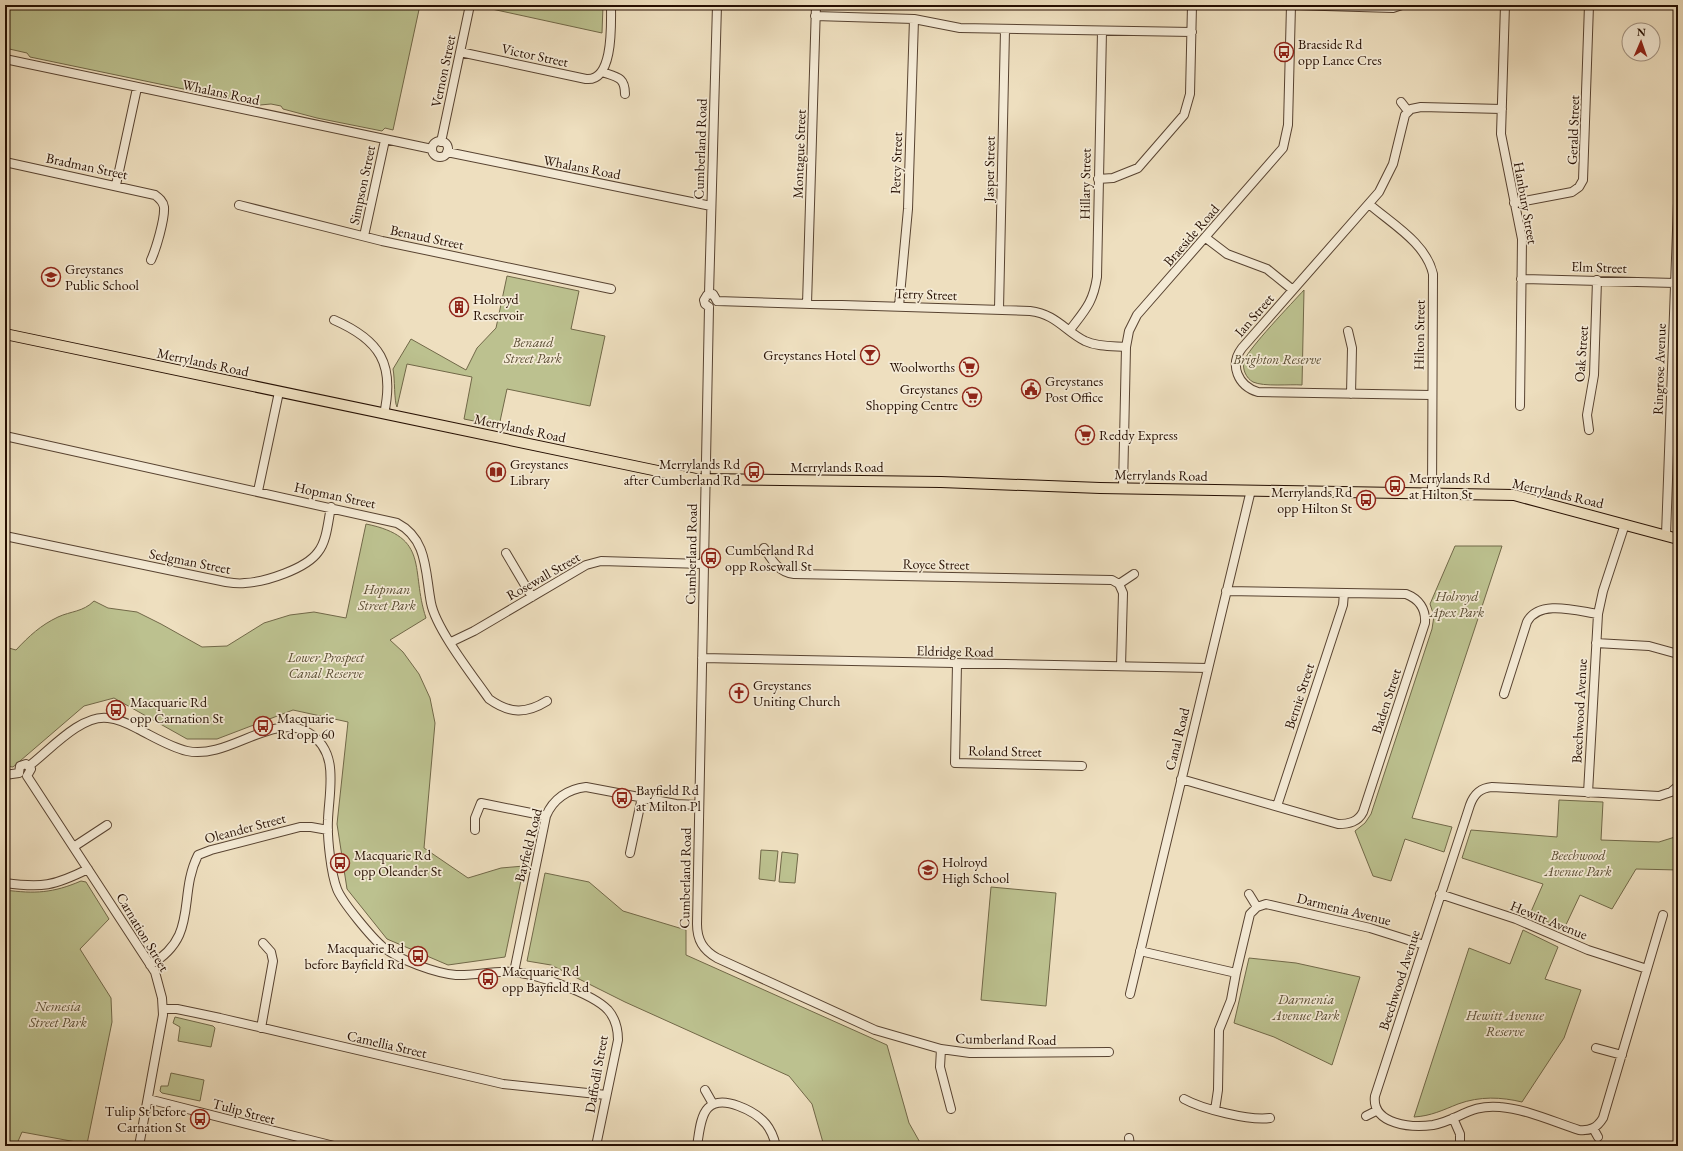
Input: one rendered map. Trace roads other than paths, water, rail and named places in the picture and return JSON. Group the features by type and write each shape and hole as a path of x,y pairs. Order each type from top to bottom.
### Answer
{"main road":[{"name":"Merrylands Road","path":"5,334 705,480 971,483 1123,488 1514,495 1678,539"}],"street":[{"name":"Vernon Street","path":"441,142 470,5"},
{"path":"611,5 610,35 602,72 623,81 625,85 625,94"},
{"name":"Cumberland Road","path":"709,294 716,5"},
{"name":"Montague Street","path":"807,304 816,5"},
{"path":"1098,179 1113,178 1138,168 1184,115 1190,98 1192,5"},
{"path":"1291,5 1393,8 1405,6"},
{"name":"Braeside Road","path":"1123,488 1126,347 1129,331 1134,319 1277,157 1285,143 1288,125 1291,5"},
{"name":"Hanbury Street","path":"1505,5 1502,142 1522,239 1520,406"},
{"name":"Gerald Street","path":"1514,203 1572,192 1582,183 1584,173 1590,5"},
{"path":"816,16 914,19 959,28 1005,30 1192,32"},
{"name":"Percy Street","path":"899,306 908,209 914,19"},
{"name":"Jasper Street","path":"999,309 1005,30"},
{"name":"Hillary Street","path":"1070,330 1090,304 1097,277 1102,31"},
{"name":"Victor Street","path":"460,52 586,79 596,78 602,72"},
{"name":"Whalans Road","path":"5,60 432,149"},
{"path":"116,185 137,88"},
{"path":"1401,102 1408,111 1413,108 1421,107 1502,109"},
{"name":"Ian Street","path":"1408,111 1403,118 1394,164 1379,192 1240,351 1236,362 1238,377 1250,389 1261,392 1431,395"},
{"name":"Simpson Street","path":"364,236 385,140"},
{"path":"441,142 446,144 447,152 445,155 439,157 434,155 432,149 436,143 441,142"},
{"name":"Whalans Road","path":"447,152 711,206"},
{"name":"Bradman Street","path":"5,162 150,193 164,200 164,210 157,245 151,260"},
{"name":"Ringrose Avenue","path":"1666,535 1676,333 1675,283 1678,202"},
{"name":"Hilton Street","path":"1369,204 1418,246 1431,266 1434,284 1431,395 1432,494"},
{"name":"Benaud Street","path":"239,205 364,236 611,289"},
{"path":"1206,238 1227,254 1268,269 1293,290"},
{"name":"Elm Street","path":"1521,279 1675,283"},
{"name":"Oak Street","path":"1589,430 1587,415 1594,375 1597,280"},
{"path":"709,294 715,296 717,301 714,305 709,307 705,304 704,300 705,296 709,294"},
{"name":"Terry Street","path":"717,301 999,309 1040,312 1055,319 1090,342 1126,347"},
{"name":"Cumberland Road","path":"709,307 697,931 699,942 706,950 717,958 875,1030 941,1049 970,1053 1109,1052"},
{"path":"334,320 366,337 379,356 387,374 388,387 384,414"},
{"path":"1348,331 1352,348 1351,394"},
{"path":"258,491 279,392"},
{"name":"Hopman Street","path":"5,436 383,519 408,529 421,546 434,613 451,642 492,702 508,709 525,711 547,701"},
{"name":"Canal Road","path":"1130,994 1250,490"},
{"name":"Sedgman Street","path":"5,536 226,582 245,583 291,571 308,561 318,552 325,534 331,508"},
{"name":"Beechwood Avenue","path":"1376,1110 1375,1096 1440,894 1477,788 1492,787 1588,793 1598,614 1603,591 1625,524"},
{"name":"Royce Street","path":"764,548 779,568 789,574 1108,580 1119,584"},
{"path":"506,553 532,597"},
{"name":"Rosewall Street","path":"451,642 474,631 578,568 595,562 703,564"},
{"path":"1121,666 1122,593 1119,584 1134,574"},
{"name":"Baden Street","path":"1181,779 1338,824 1350,823 1360,818 1424,627 1424,609 1420,603 1410,596 1401,594 1226,591"},
{"name":"Bernie Street","path":"1277,806 1343,605 1344,593"},
{"path":"1504,694 1527,622 1534,608 1548,608 1598,614"},
{"path":"1596,643 1649,646 1678,654"},
{"name":"Eldridge Road","path":"702,658 1208,668"},
{"name":"Roland Street","path":"958,664 955,763 1082,766"},
{"path":"19,773 18,769 22,765 29,766 79,726 96,718 106,717 125,722 178,748 195,752 223,749 278,727 290,727 311,735 323,747 328,756 330,771 328,830 337,890 373,938 384,948 422,966 456,974 514,972"},
{"path":"5,775 19,773 22,776 27,776 31,772 29,766"},
{"name":"Carnation Street","path":"27,776 75,846 88,869 150,965 160,986 163,1008 162,1031 139,1146"},
{"path":"1588,793 1658,796 1671,792 1678,786"},
{"name":"Bayfield Road","path":"514,972 546,816 551,806 559,797 580,788 593,788 683,805 699,805"},
{"path":"630,853 642,797"},
{"path":"475,830 476,814 481,803 546,816"},
{"path":"75,846 107,825"},
{"name":"Oleander Street","path":"150,965 162,958 173,948 179,936 193,868 198,855 300,827 328,830"},
{"path":"5,883 28,886 49,885 66,880 88,869"},
{"path":"1215,1110 1218,1090 1219,1030 1229,1005 1249,918 1252,911 1257,907 1250,894"},
{"name":"Hewitt Avenue","path":"1440,894 1516,919 1588,950 1647,969"},
{"name":"Darmenia Avenue","path":"1257,907 1272,904 1370,928 1424,945"},
{"path":"1366,1116 1376,1110 1384,1118 1407,1125 1434,1125 1473,1109 1500,1107 1516,1110 1579,1130 1594,1128 1603,1118 1663,914"},
{"path":"261,1028 273,965 272,955 263,943"},
{"path":"1140,951 1236,973"},
{"name":"Daffodil Street","path":"514,972 566,987 601,1004 608,1010 616,1024 618,1036 596,1146"},
{"name":"Camellia Street","path":"163,1008 177,1009 503,1084 606,1095"},
{"path":"1596,1048 1622,1055"},
{"path":"941,1049 940,1067 951,1109"},
{"path":"705,1090 713,1104"},
{"name":"Tulip Street","path":"148,1099 334,1146"},
{"path":"1184,1099 1196,1105 1254,1119 1270,1118"},
{"path":"697,1146 703,1115 713,1104 721,1102 729,1103 758,1116 769,1128 776,1146"},
{"path":"1453,1118 1460,1134 1460,1146"},
{"path":"1594,1128 1598,1137"}],"place":[{"name":"Braeside Rd opp Lance Cres","path":"1284,52"},
{"name":"Greystanes Public School","path":"51,277"},
{"name":"Holroyd Reservoir","path":"459,307"},
{"name":"Greystanes Hotel","path":"870,355"},
{"name":"Woolworths","path":"969,367"},
{"name":"Greystanes Post Office","path":"1031,389"},
{"name":"Greystanes Shopping Centre","path":"972,397"},
{"name":"Reddy Express","path":"1085,435"},
{"name":"Greystanes Library","path":"496,472"},
{"name":"Merrylands Rd after Cumberland Rd","path":"754,472"},
{"name":"Merrylands Rd at Hilton St","path":"1395,486"},
{"name":"Merrylands Rd opp Hilton St","path":"1366,500"},
{"name":"Cumberland Rd opp Rosewall St","path":"711,558"},
{"name":"Greystanes Uniting Church","path":"739,693"},
{"name":"Macquarie Rd opp Carnation St","path":"116,710"},
{"name":"Macquarie Rd opp 60","path":"263,726"},
{"name":"Bayfield Rd at Milton Pl","path":"622,798"},
{"name":"Macquarie Rd opp Oleander St","path":"340,863"},
{"name":"Holroyd High School","path":"928,870"},
{"name":"Macquarie Rd before Bayfield Rd","path":"418,956"},
{"name":"Macquarie Rd opp Bayfield Rd","path":"488,979"},
{"name":"Tulip St before Carnation St","path":"200,1119"}],"park label":[{"name":"Benaud Street Park","path":"533,350"},
{"name":"Brighton Reserve","path":"1277,359"},
{"name":"Hopman Street Park","path":"387,598"},
{"name":"Holroyd Apex Park","path":"1457,604"},
{"name":"Lower Prospect Canal Reserve","path":"326,666"},
{"name":"Beechwood Avenue Park","path":"1578,864"},
{"name":"Darmenia Avenue Park","path":"1306,1008"},
{"name":"Nemesia Street Park","path":"58,1014"},
{"name":"Hewitt Avenue Reserve","path":"1505,1024"}]}
